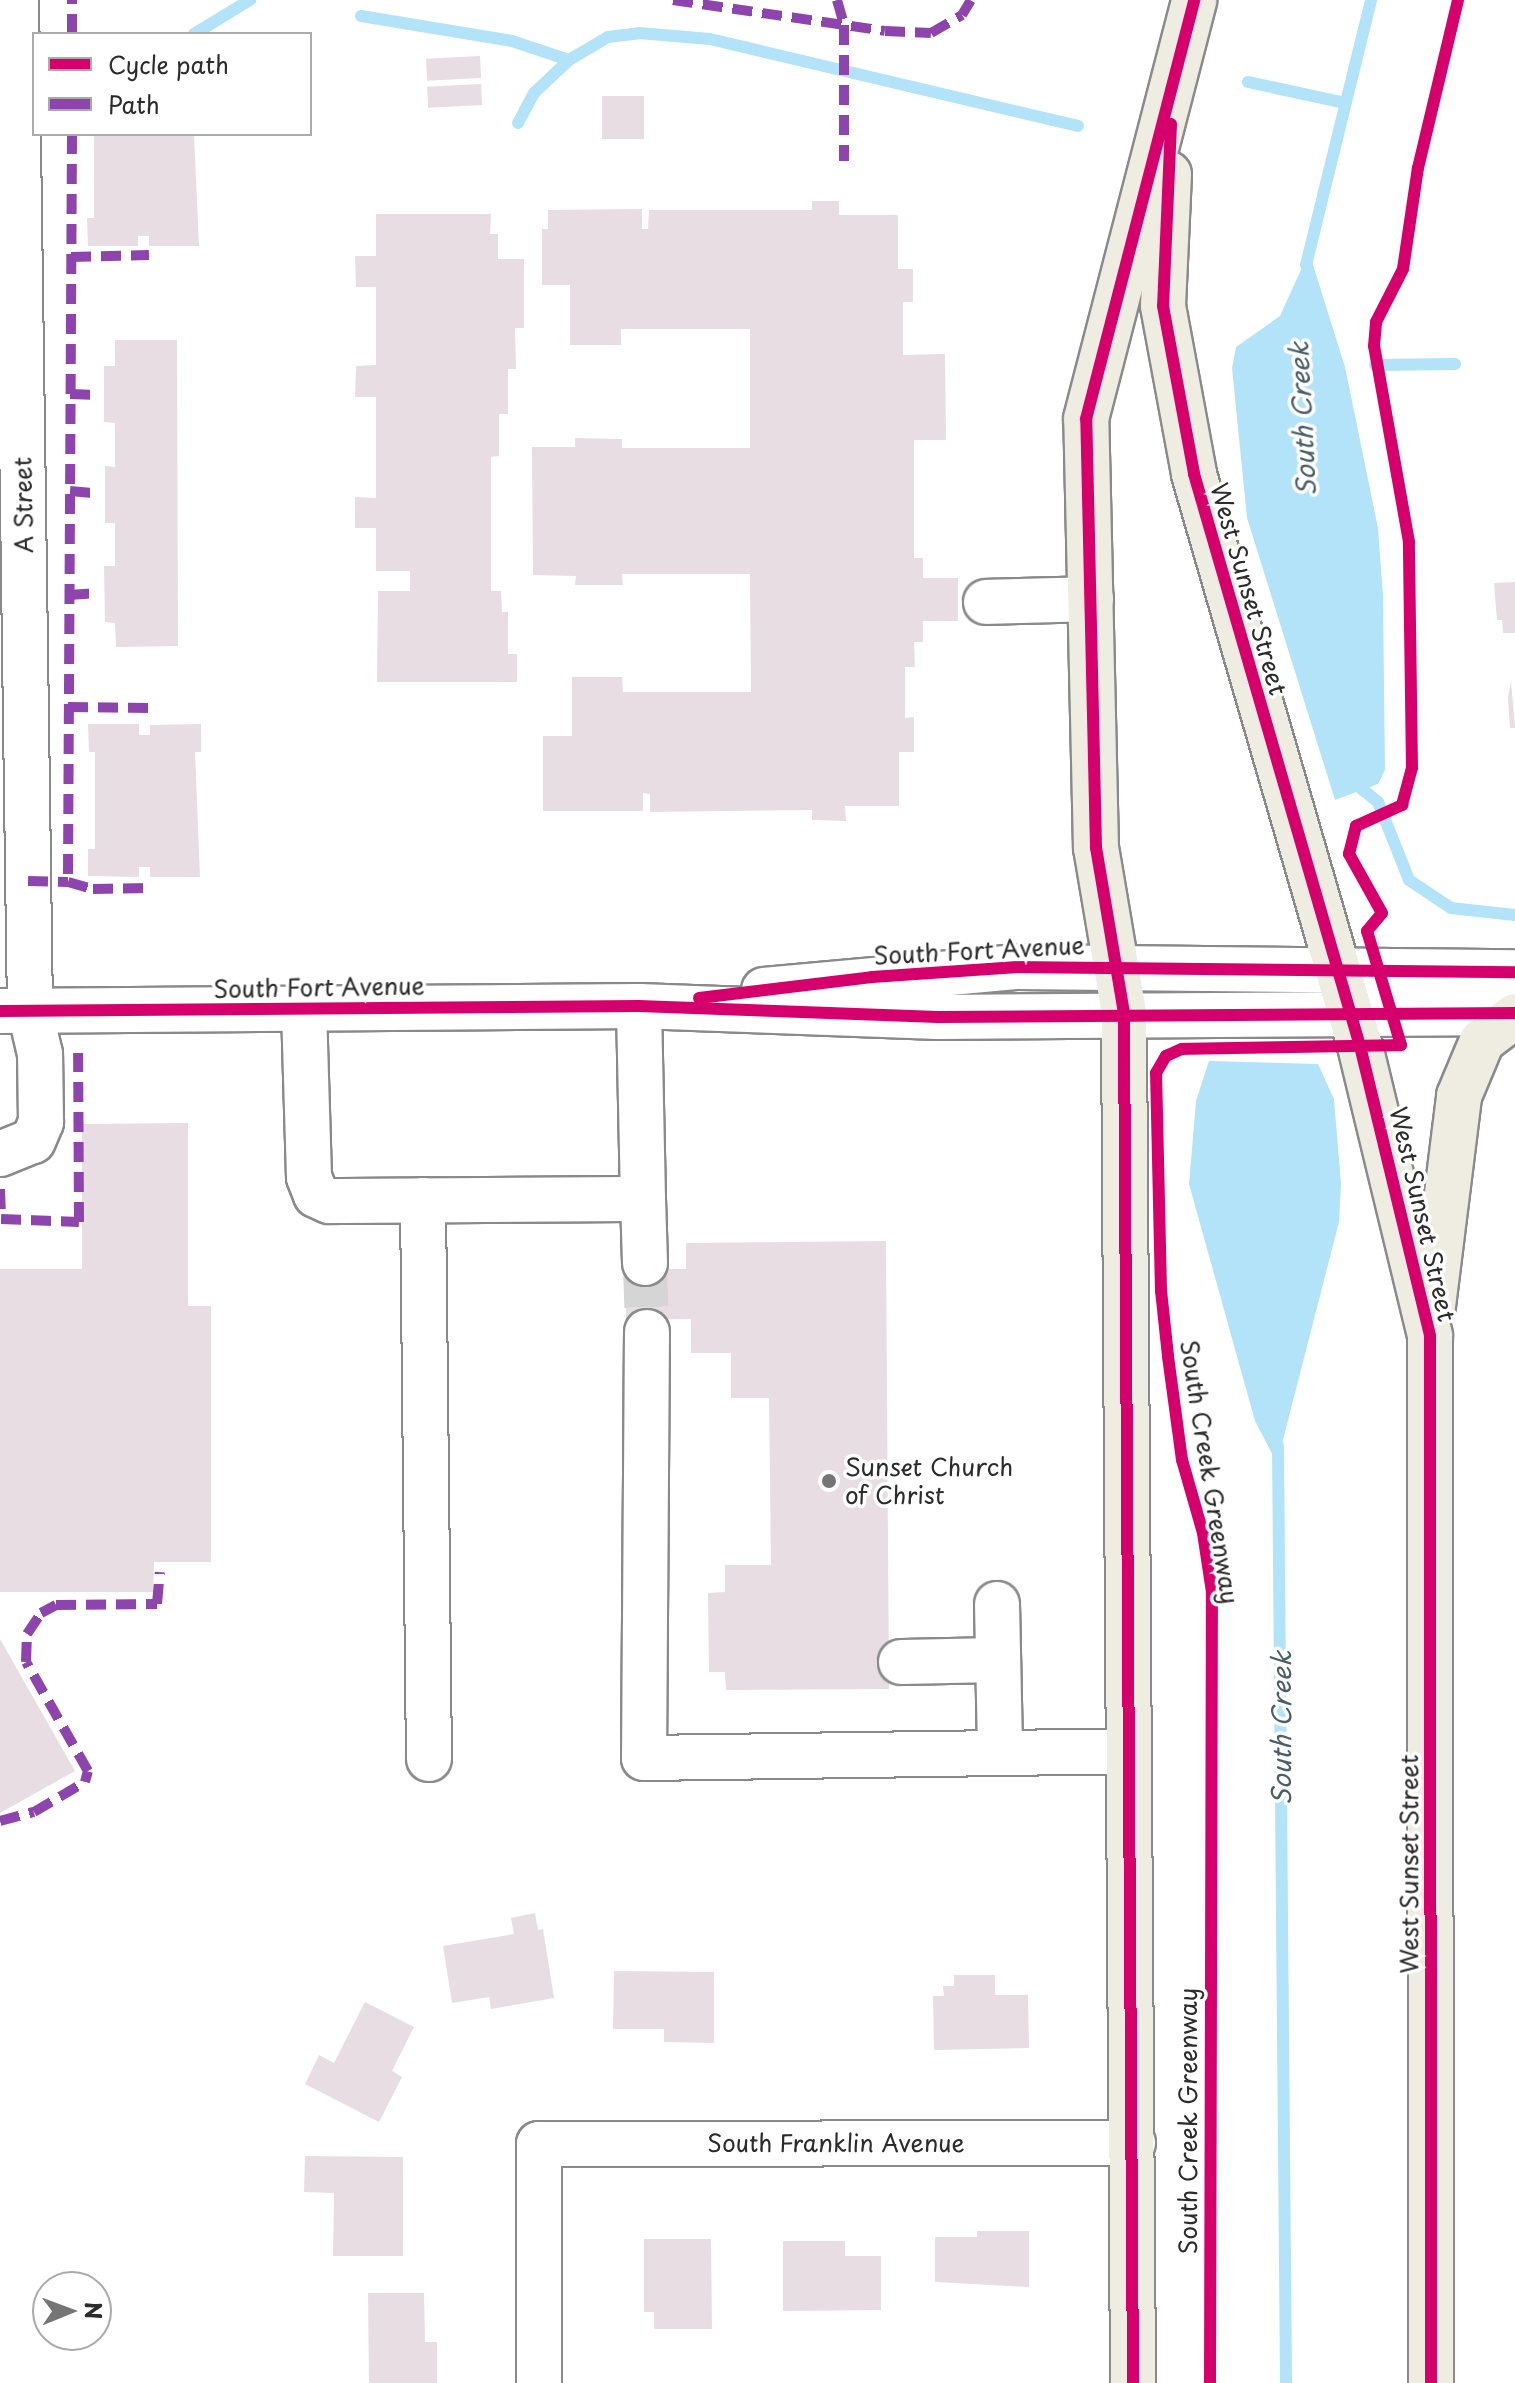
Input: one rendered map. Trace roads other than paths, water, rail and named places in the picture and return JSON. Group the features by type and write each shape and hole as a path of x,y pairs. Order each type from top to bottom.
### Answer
{"main road":[{"name":"West Sunset Street","path":"1133,2383 1124,1013 1119,965 1096,848 1086,419 1194,0"},
{"name":"West Sunset Street","path":"1173,84 1166,322 1194,474 1350,1014 1430,1336 1431,2383"},
{"path":"1430,1336 1459,1096 1482,1041 1515,1015"}],"street":[{"name":"A Street","path":"0,1154 33,1141 41,1122 40,1054 15,1011 9,151 16,0"},
{"path":"986,602 1091,599"},
{"name":"South Fort Avenue","path":"639,1006 872,977 1119,965 1515,972"},
{"path":"639,1006 645,1263"},
{"name":"South Fort Avenue","path":"15,1011 639,1006 923,1016 1124,1013 1515,1015"},
{"path":"304,1009 309,1177 316,1195 329,1201 643,1199"},
{"path":"423,1200 429,1759"},
{"path":"647,1332 644,1758 1000,1750 1128,1751"},
{"path":"997,1604 1000,1750"},
{"path":"901,1662 998,1660"},
{"name":"South Franklin Avenue","path":"539,2383 539,2144 1133,2143"}],"water":[{"path":"1309,252 1345,367 1378,528 1383,596 1385,770 1378,784 1335,800 1247,518 1232,368 1236,347 1280,316"},
{"path":"1209,1061 1318,1064 1334,1099 1341,1184 1339,1222 1277,1463 1255,1421 1189,1184 1196,1101"}],"waterway":[{"path":"197,32 250,0"},
{"name":"South Creek","path":"1306,265 1371,0"},
{"path":"361,16 512,41 569,60 608,37 639,33 710,39 1078,126"},
{"path":"518,123 534,93 569,60"},
{"path":"1248,82 1345,103"},
{"path":"1375,365 1455,364"},
{"path":"1352,781 1378,802 1409,880 1451,908 1515,915"},
{"name":"South Creek","path":"1278,1446 1286,2383"}],"tunnel":[{"path":"645,1263 647,1332"}],"place":[{"name":"Sunset Church of Christ","path":"829,1481"}]}
